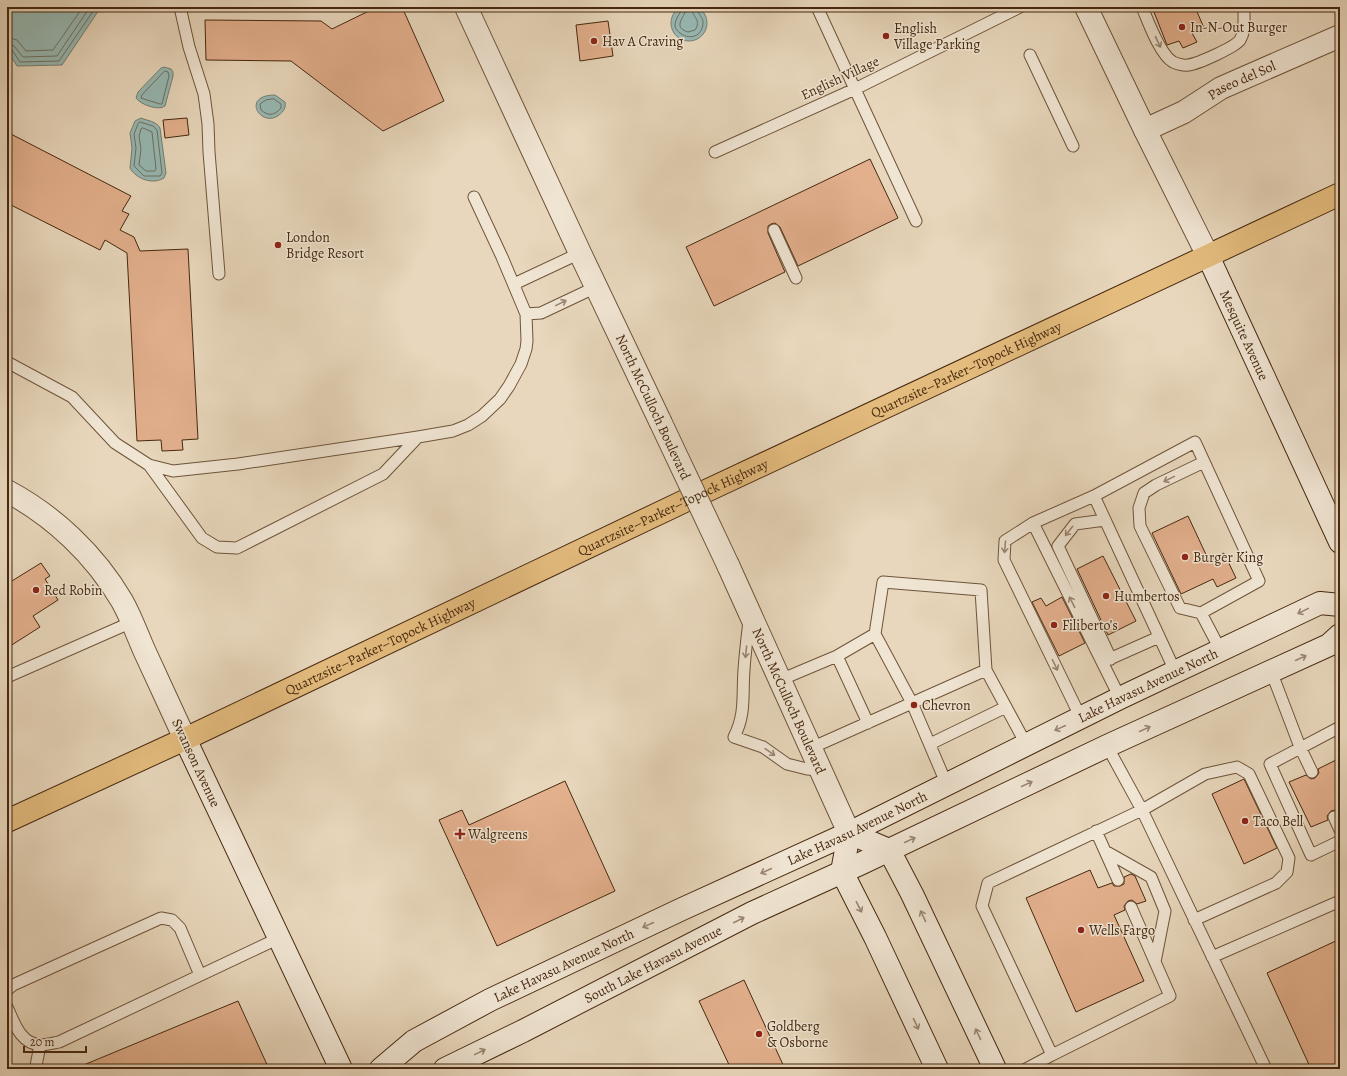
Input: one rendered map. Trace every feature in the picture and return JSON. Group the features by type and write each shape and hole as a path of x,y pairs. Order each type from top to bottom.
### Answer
{"highway":[{"name":"Quartzsite–Parker–Topock Highway","path":"7,821 185,739 696,495 1340,194"}],"main road":[{"name":"North McCulloch Boulevard","path":"466,7 580,253 728,565 849,833"},
{"name":"Mesquite Avenue","path":"1086,7 1208,256 1340,542"},
{"name":"Paseo del Sol","path":"1145,130 1184,112 1221,88 1340,36"},
{"name":"Swanson Avenue","path":"7,491 37,509 57,524 75,541 108,580 122,601 185,739 341,1069"},
{"name":"Lake Havasu Avenue North","path":"381,1069 414,1041 490,1000 680,910 849,833 1120,698 1176,673 1320,603 1340,605"},
{"path":"888,850 1107,746 1329,645 1340,635"},
{"path":"937,1069 875,937 842,872 849,833 888,850 912,894 995,1069"},
{"name":"South Lake Havasu Avenue","path":"445,1069 523,1031 752,913 888,850"}],"lane":[{"path":"180,7 189,47 204,94 208,124 219,274"},
{"path":"817,7 916,221"},
{"name":"English Village","path":"715,152 855,89 1020,7"},
{"path":"1142,7 1161,49 1173,62 1187,66 1201,62 1240,40 1245,26 1244,13"},
{"path":"1030,55 1072,146"},
{"path":"7,362 72,397 115,443 149,465 173,471 238,464 418,438 445,433 461,428 482,416 497,402 509,386 526,349 527,332 526,314 514,284 474,197"},
{"path":"774,230 796,278"},
{"path":"514,284 580,253"},
{"path":"526,314 541,313 596,287"},
{"path":"149,465 202,538 217,547 237,548 383,474 418,438"},
{"path":"1082,718 1004,560 1005,541 1033,523 1094,496 1195,442 1259,581 1201,613 1180,608 1140,526 1139,508 1144,493 1156,485 1204,462"},
{"path":"1094,496 1176,673"},
{"path":"1105,520 1075,524 1058,546 1107,660 1120,698"},
{"path":"1033,523 1107,660"},
{"path":"947,785 912,703 875,634 883,582 981,590 986,670 1026,744"},
{"path":"1201,613 1221,651"},
{"path":"750,614 744,670 743,712 740,725 734,737 763,747 788,764 807,769 820,770"},
{"path":"7,677 132,622"},
{"path":"780,680 837,656 875,634"},
{"path":"1107,660 1159,637"},
{"path":"837,656 868,723"},
{"path":"811,748 986,670"},
{"path":"1271,672 1300,747 1312,772"},
{"path":"930,744 1006,707"},
{"path":"1340,727 1270,764 1311,855 1340,841"},
{"path":"1107,746 1142,810 1266,1069"},
{"path":"1052,1055 982,906 988,883 1142,810 1205,774 1237,767 1249,774 1289,858 1287,872 1276,883 1194,920"},
{"path":"1334,817 1340,830"},
{"path":"1096,831 1118,880"},
{"path":"1105,851 1151,877 1166,912 1155,962"},
{"path":"1212,957 1340,901"},
{"path":"1026,1069 1170,996 1130,907"},
{"path":"7,990 13,985 161,918 172,920 180,928 200,975"},
{"path":"7,1007 20,1035 40,1045 59,1042 279,938"},
{"path":"34,1069 36,1066 40,1045"}],"water":[{"path":"689,5 702,10 707,23 702,36 689,41 676,36 671,23 676,10"},
{"path":"7,7 101,7 62,65 17,66 7,50"},
{"path":"164,67 171,69 173,72 165,106 155,108 138,101 136,98 138,92 161,68"},
{"path":"275,95 285,102 284,109 279,115 272,118 266,118 257,110 256,105 258,100 264,96"},
{"path":"141,118 154,123 160,128 166,173 164,178 160,180 150,181 140,178 130,168 132,148 130,133 135,121"}],"building":[{"path":"377,7 402,7 444,101 383,131 291,61 206,60 205,20 321,21 332,29"},
{"name":"In-N-Out Burger","path":"1152,7 1195,7 1204,28 1192,33 1197,42 1183,48 1179,41 1167,45"},
{"name":"Hav A Craving","path":"608,21 613,56 580,61 576,25"},
{"path":"187,118 189,135 165,138 163,120"},
{"path":"7,132 131,196 122,211 129,214 120,230 134,237 140,251 188,249 198,439 182,440 183,450 162,451 161,440 137,441 127,253 105,240 100,250 7,203"},
{"path":"870,159 898,218 798,266 780,227 775,223 771,224 768,226 768,233 785,272 714,306 686,247"},
{"name":"Burger King","path":"1188,516 1209,561 1224,553 1236,578 1217,587 1213,579 1181,594 1152,533"},
{"name":"Humbertos","path":"1103,556 1136,621 1108,635 1077,569"},
{"path":"41,563 50,576 45,579 58,600 33,616 40,627 7,648 7,584"},
{"name":"Filiberto’s","path":"1062,597 1085,643 1059,656 1032,602 1041,598 1046,606"},
{"path":"1340,758 1340,814 1335,810 1331,811 1327,816 1328,820 1311,827 1289,782 1306,775 1311,779 1315,778 1319,773 1318,769"},
{"name":"Taco Bell","path":"1244,779 1277,848 1244,864 1212,794"},
{"name":"Walgreens","path":"565,781 615,891 497,946 439,820 462,810 469,825"},
{"path":"1090,870 1098,888 1112,883 1114,886 1120,886 1124,884 1124,877 1131,874 1135,876 1146,901 1137,904 1132,900 1128,901 1124,906 1125,910 1114,915 1144,981 1076,1012 1026,898"},
{"path":"1340,939 1340,1069 1311,1069 1267,973"},
{"path":"744,980 785,1069 731,1069 699,1001"},
{"path":"238,1001 269,1069 74,1069"}],"place":[{"name":"In-N-Out Burger","path":"1182,27"},
{"name":"English Village Parking","path":"886,36"},
{"name":"Hav A Craving","path":"594,41"},
{"name":"London Bridge Resort","path":"278,245"},
{"name":"Burger King","path":"1185,557"},
{"name":"Red Robin","path":"36,590"},
{"name":"Humbertos","path":"1106,596"},
{"name":"Filiberto’s","path":"1054,625"},
{"name":"Chevron","path":"914,705"},
{"name":"Taco Bell","path":"1245,821"},
{"name":"Walgreens","path":"460,834"},
{"name":"Wells Fargo","path":"1081,930"},
{"name":"Goldberg & Osborne","path":"759,1034"}]}
